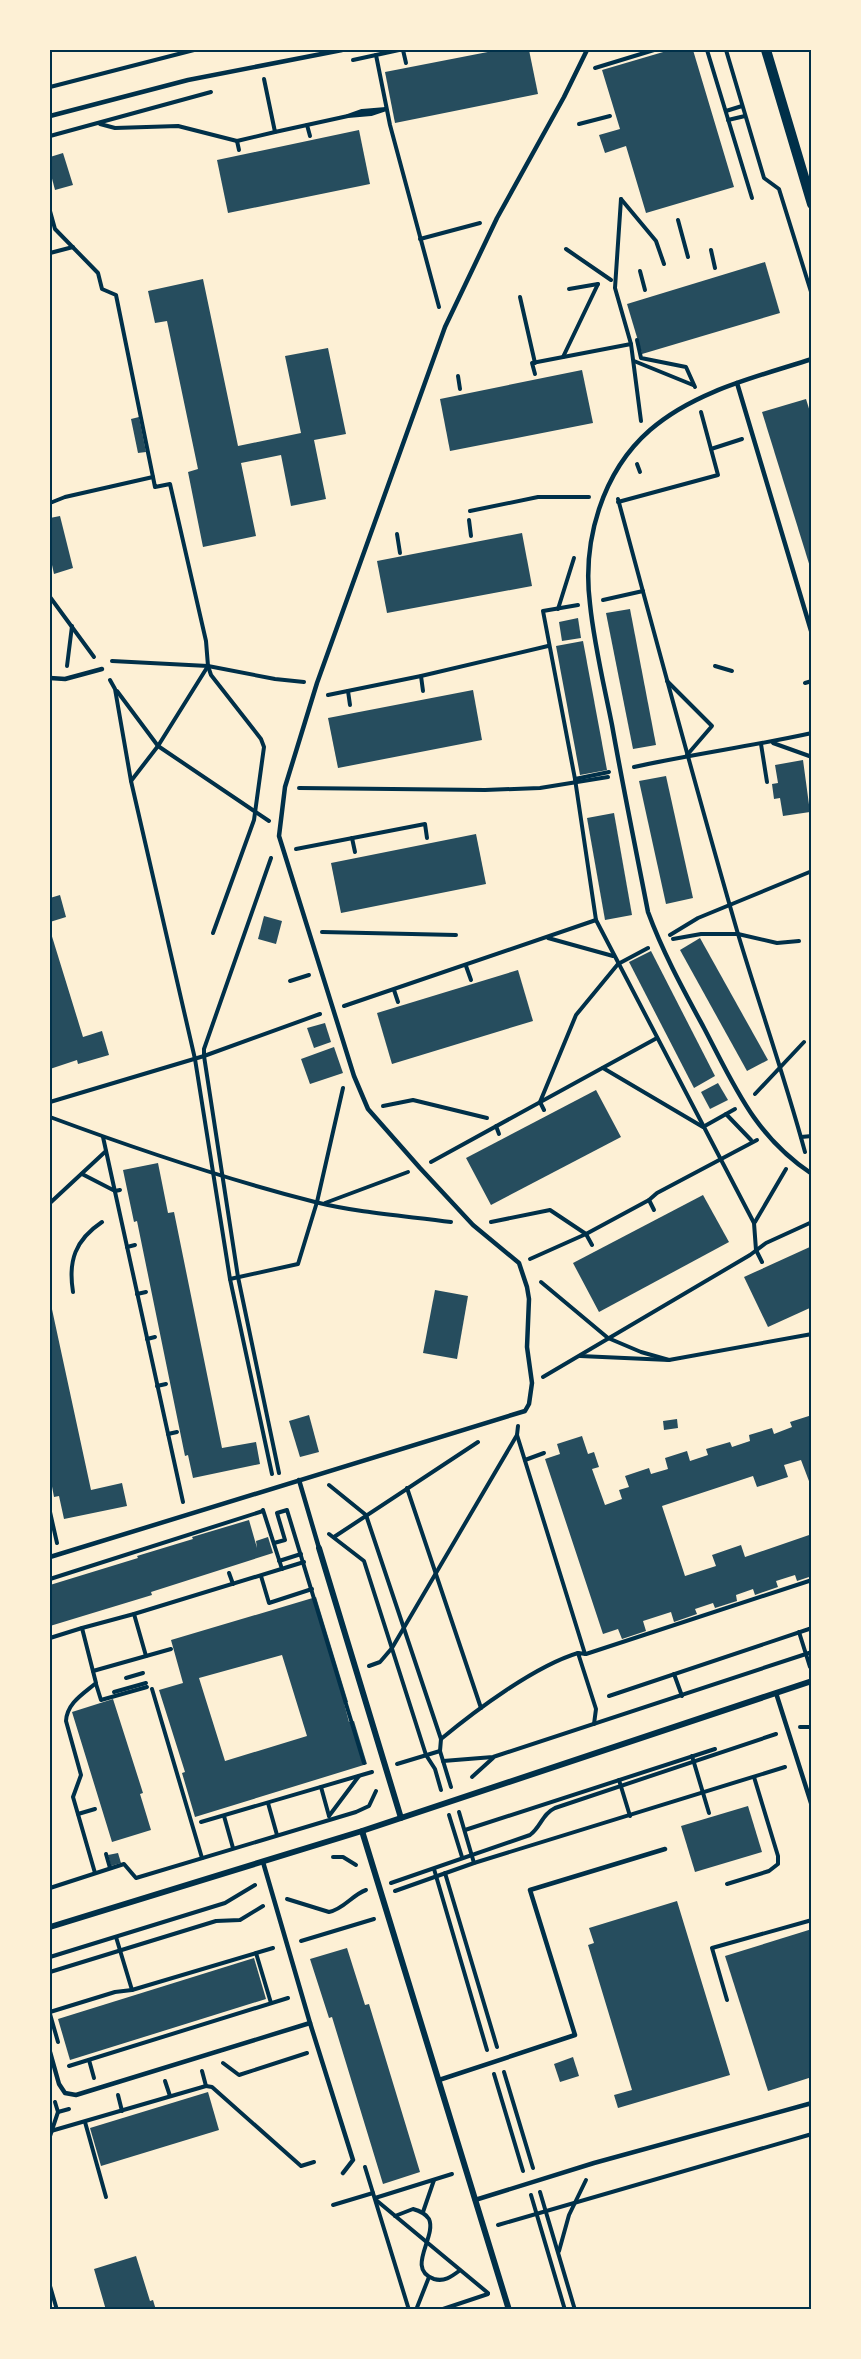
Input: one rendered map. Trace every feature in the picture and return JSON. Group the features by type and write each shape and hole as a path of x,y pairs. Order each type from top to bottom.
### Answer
{"street":[{"path":"766,50 812,204"},
{"path":"319,1548 401,1818"},
{"path":"50,1928 362,1831 812,1681"},
{"path":"362,1831 509,2310"}],"lane":[{"path":"50,116 188,80 342,50"},
{"path":"50,1557 525,1411 529,1404 532,1383 527,1347 528,1293 519,1263 473,1225 368,1109 332,1010 279,836 279,828 285,787 312,698 445,327 497,218 564,97 587,50"},
{"path":"812,359 737,383 698,399 680,408 651,429 612,477 600,507 593,534 589,603 648,912 660,941 744,1104 766,1136 794,1162 812,1174"},
{"path":"737,383 812,634"},
{"path":"50,678 65,679 102,669"},
{"path":"299,1480 319,1548"},
{"path":"776,1693 812,1806"},
{"path":"439,2080 575,2035 530,1890 665,1849"},
{"path":"263,1862 353,2160 343,2173"},
{"path":"50,2052 59,2084 65,2094 76,2095 310,2023"},
{"path":"475,2200 594,2163 812,2103"}],"path":[{"path":"50,87 194,50"},
{"path":"343,62 401,50 406,63"},
{"path":"574,74 654,50"},
{"path":"706,50 752,198"},
{"path":"726,50 764,178 779,189 812,295"},
{"path":"376,55 386,109 445,327"},
{"path":"253,80 264,78 275,132"},
{"path":"50,136 221,89"},
{"path":"726,111 742,106"},
{"path":"100,123 115,128 178,126 237,141 362,111 386,109"},
{"path":"579,124 610,116"},
{"path":"729,120 745,116"},
{"path":"307,125 310,136"},
{"path":"237,141 239,150"},
{"path":"642,428 631,344 615,288 621,199 656,241 664,264"},
{"path":"50,211 55,229 98,273 102,289 116,295 155,487 170,484 206,641 208,666 211,675 261,739 264,747 255,813 213,933"},
{"path":"420,239 497,218"},
{"path":"678,220 688,257"},
{"path":"50,253 73,247"},
{"path":"566,249 611,280"},
{"path":"711,250 715,268"},
{"path":"640,271 645,290"},
{"path":"563,357 598,284 568,289"},
{"path":"520,297 535,363"},
{"path":"600,507 718,475 694,385 686,367 640,358 638,340"},
{"path":"535,374 532,363 631,344"},
{"path":"634,360 694,385"},
{"path":"458,376 460,389"},
{"path":"50,503 64,497 153,477"},
{"path":"612,477 738,934 782,1066 806,1155 785,1169 754,1223"},
{"path":"469,520 471,536"},
{"path":"397,534 400,553"},
{"path":"575,554 558,609 543,611 575,781 596,920 754,1223 756,1250 762,1262"},
{"path":"589,603 643,591"},
{"path":"50,597 158,746 279,828"},
{"path":"65,679 72,626"},
{"path":"312,698 422,676 548,646"},
{"path":"96,660 208,666 275,679 317,683"},
{"path":"131,781 158,746 208,666"},
{"path":"715,666 732,671"},
{"path":"422,676 423,691"},
{"path":"667,681 712,726 687,755"},
{"path":"805,684 812,681"},
{"path":"116,689 131,781 195,1059 230,1279 275,1487"},
{"path":"348,691 350,705"},
{"path":"285,787 485,790 540,788 621,772 687,755 761,744 812,733"},
{"path":"771,742 812,757"},
{"path":"761,744 767,782"},
{"path":"293,850 424,824 427,838"},
{"path":"279,836 204,1049 204,1056 238,1277 282,1486"},
{"path":"352,838 355,852"},
{"path":"544,1110 540,1102 576,1015 618,964 698,918 812,871"},
{"path":"50,1102 204,1056 596,920"},
{"path":"315,932 456,935"},
{"path":"660,941 701,934 738,934 777,943 798,941"},
{"path":"548,938 614,956"},
{"path":"466,966 471,980"},
{"path":"394,990 398,1002"},
{"path":"324,1203 420,1168 657,1038"},
{"path":"744,1104 804,1042"},
{"path":"603,1068 703,1127"},
{"path":"230,1279 298,1264 317,1202 343,1086 356,1081"},
{"path":"368,1109 413,1100 488,1118"},
{"path":"669,1360 641,1352 608,1338 519,1263 586,1234 753,1142 726,1114 703,1127"},
{"path":"50,1117 103,1137 214,1172 317,1202 369,1212 473,1225 550,1210 586,1234 592,1245"},
{"path":"496,1126 499,1134"},
{"path":"801,1137 812,1136"},
{"path":"103,1137 117,1191 137,1294 190,1534"},
{"path":"50,1203 106,1151"},
{"path":"82,1174 117,1191"},
{"path":"649,1200 654,1210"},
{"path":"73,1292 70,1274 79,1244 87,1232 102,1222"},
{"path":"532,1383 756,1250 812,1222"},
{"path":"127,1247 135,1245"},
{"path":"137,1294 146,1292"},
{"path":"579,1356 669,1360 812,1334"},
{"path":"147,1339 156,1337"},
{"path":"157,1386 166,1384"},
{"path":"168,1434 177,1432"},
{"path":"356,1670 380,1662 392,1648 517,1435 586,1654"},
{"path":"279,1561 319,1548 486,1437"},
{"path":"525,1460 544,1453"},
{"path":"327,1484 366,1515 441,1739 440,1751 450,1785 458,1781"},
{"path":"407,1488 481,1708"},
{"path":"274,1543 285,1540 277,1513 287,1509 316,1611 364,1763"},
{"path":"50,1579 263,1510 282,1569"},
{"path":"310,1518 363,1561 426,1755 435,1769 441,1790"},
{"path":"50,1638 308,1561"},
{"path":"229,1573 233,1584"},
{"path":"261,1576 269,1603 316,1588"},
{"path":"441,1739 481,1708 554,1660 578,1653 586,1654 812,1580"},
{"path":"134,1614 146,1656"},
{"path":"82,1628 101,1700 148,1686"},
{"path":"609,1696 812,1628"},
{"path":"799,1632 810,1667"},
{"path":"93,1671 171,1648"},
{"path":"443,1761 494,1757 812,1652"},
{"path":"578,1653 596,1709 594,1725"},
{"path":"126,1678 143,1673"},
{"path":"674,1674 682,1696"},
{"path":"95,1873 73,1797 81,1776 66,1721 69,1707 96,1683"},
{"path":"114,1692 148,1686"},
{"path":"148,1686 202,1858"},
{"path":"390,1883 434,1869 445,1862 530,1835 539,1827 544,1815 555,1808 788,1730 812,1727"},
{"path":"465,1830 715,1749"},
{"path":"395,1765 440,1751"},
{"path":"692,1756 709,1813"},
{"path":"467,1778 475,1775 494,1757"},
{"path":"392,1892 437,1878 445,1872 798,1763"},
{"path":"201,1822 373,1772 375,1779"},
{"path":"330,1818 360,1776"},
{"path":"727,1884 769,1871 778,1864 778,1856 754,1777"},
{"path":"619,1780 630,1816"},
{"path":"50,1888 124,1864 136,1878 277,1835 369,1806 375,1796 377,1786"},
{"path":"321,1787 330,1818"},
{"path":"268,1803 277,1835"},
{"path":"78,1814 95,1809"},
{"path":"459,1812 474,1863"},
{"path":"224,1816 233,1848"},
{"path":"449,1816 462,1857"},
{"path":"106,1854 110,1868"},
{"path":"330,1858 343,1857 351,1861 360,1874"},
{"path":"434,1869 565,2310"},
{"path":"445,1872 575,2310"},
{"path":"279,1900 283,1898 329,1912 335,1911 367,1890 363,1882"},
{"path":"50,1957 225,1903 257,1884"},
{"path":"50,1972 216,1921 240,1920 268,1903"},
{"path":"287,1943 374,1919"},
{"path":"727,2000 712,1948 812,1920"},
{"path":"116,1937 132,1990"},
{"path":"59,2046 50,2013 115,1992 132,1990 256,1953 271,2003 66,2067"},
{"path":"223,2063 239,2075 302,2054"},
{"path":"89,2060 94,2078"},
{"path":"201,2070 206,2086"},
{"path":"165,2081 170,2096"},
{"path":"50,2133 206,2086 212,2087 302,2166 314,2162"},
{"path":"50,2133 58,2112 52,2093"},
{"path":"118,2095 122,2111"},
{"path":"85,2122 106,2197"},
{"path":"484,2229 812,2134"},
{"path":"558,2252 575,2202 594,2163"},
{"path":"375,2199 452,2174"},
{"path":"423,2212 435,2180"},
{"path":"333,2205 373,2193"},
{"path":"375,2199 488,2293 440,2310"},
{"path":"375,2199 409,2310"},
{"path":"395,2216 413,2209 423,2212 429,2220 430,2230 422,2255 422,2266 429,2277 440,2281 450,2278 459,2271"},
{"path":"416,2310 429,2277"},
{"path":"50,2286 57,2310"}],"building":[{"path":"498,50 529,50 538,94 395,123 385,72"},
{"path":"670,50 693,50 734,187 646,213 626,146 605,153 599,135 620,129 602,70"},
{"path":"359,130 370,184 228,213 217,160"},
{"path":"63,153 73,185 55,190 50,171 50,157"},
{"path":"765,262 780,313 642,354 627,304"},
{"path":"203,279 238,446 301,433 285,356 328,348 346,434 314,440 326,499 291,506 281,455 241,463 256,536 203,547 188,472 198,469 167,321 155,323 148,291"},
{"path":"582,370 593,423 450,451 440,399"},
{"path":"806,399 812,418 811,570 762,412"},
{"path":"139,417 146,452 138,453 131,419"},
{"path":"60,516 73,568 54,574 50,556 50,518"},
{"path":"522,533 532,586 387,613 377,561"},
{"path":"630,609 656,745 633,749 606,613"},
{"path":"578,618 581,638 562,641 559,622"},
{"path":"583,641 607,770 580,775 556,646"},
{"path":"473,690 482,740 338,768 328,718"},
{"path":"803,760 810,812 783,816 780,798 774,799 772,784 778,783 775,765"},
{"path":"666,776 693,898 666,904 639,781"},
{"path":"614,813 632,915 605,920 587,818"},
{"path":"476,834 486,884 341,913 331,863"},
{"path":"60,895 66,917 50,922 50,898"},
{"path":"264,916 282,921 276,944 258,939"},
{"path":"50,930 83,1037 102,1031 109,1055 78,1064 77,1060 50,1069"},
{"path":"700,938 768,1060 747,1071 680,950"},
{"path":"651,951 715,1076 694,1088 629,962"},
{"path":"518,970 533,1021 392,1064 377,1013"},
{"path":"325,1023 331,1042 314,1048 307,1028"},
{"path":"334,1047 343,1073 310,1084 301,1059"},
{"path":"718,1083 728,1100 710,1109 701,1092"},
{"path":"596,1090 621,1137 491,1205 466,1158"},
{"path":"158,1163 168,1213 174,1212 222,1448 256,1442 260,1464 193,1478 188,1455 185,1456 137,1221 134,1222 123,1170"},
{"path":"703,1195 729,1242 599,1312 573,1263"},
{"path":"812,1246 812,1307 768,1327 744,1277"},
{"path":"435,1290 468,1296 457,1359 423,1353"},
{"path":"50,1300 91,1490 122,1483 127,1506 64,1519 59,1496 54,1497 50,1476"},
{"path":"309,1415 319,1452 300,1457 289,1421"},
{"path":"812,1415 812,1489 801,1460 784,1465 788,1477 757,1487 753,1476 662,1506 685,1576 716,1566 712,1555 741,1545 745,1557 812,1534 812,1576 797,1581 795,1575 776,1581 778,1587 755,1595 753,1589 736,1595 737,1601 715,1608 713,1603 695,1609 697,1614 674,1622 671,1612 643,1621 646,1631 622,1639 618,1629 603,1634 545,1459 560,1454 557,1444 582,1436 588,1454 594,1452 599,1467 592,1469 605,1505 622,1499 619,1490 629,1487 625,1476 649,1468 651,1474 668,1469 665,1458 687,1451 690,1461 708,1455 706,1449 730,1442 732,1447 750,1441 749,1435 772,1428 774,1434 792,1427 790,1422"},
{"path":"677,1419 678,1428 664,1430 663,1421"},
{"path":"249,1520 257,1548 256,1541 268,1537 273,1553 151,1592 152,1595 50,1626 50,1585"},
{"path":"316,1597 348,1702 344,1703 349,1722 354,1721 367,1764 195,1817 182,1773 185,1772 159,1690 183,1683 171,1640","holes":["282,1655 307,1736 225,1761 199,1678"]},
{"path":"113,1699 143,1793 140,1794 151,1830 112,1842 72,1712"},
{"path":"748,1806 762,1852 695,1872 681,1826"},
{"path":"118,1853 121,1863 111,1866 108,1855"},
{"path":"677,1901 730,2075 618,2108 614,2095 632,2090 588,1945 594,1943 589,1928"},
{"path":"812,1929 812,2077 768,2091 725,1956"},
{"path":"347,1948 365,2005 369,2004 420,2172 383,2184 332,2017 329,2018 310,1959"},
{"path":"254,1958 266,1999 70,2060 58,2019"},
{"path":"573,2057 579,2076 560,2082 554,2064"},
{"path":"208,2092 219,2130 101,2166 90,2128"},
{"path":"136,2256 150,2301 153,2300 156,2310 106,2310 94,2269"}]}
